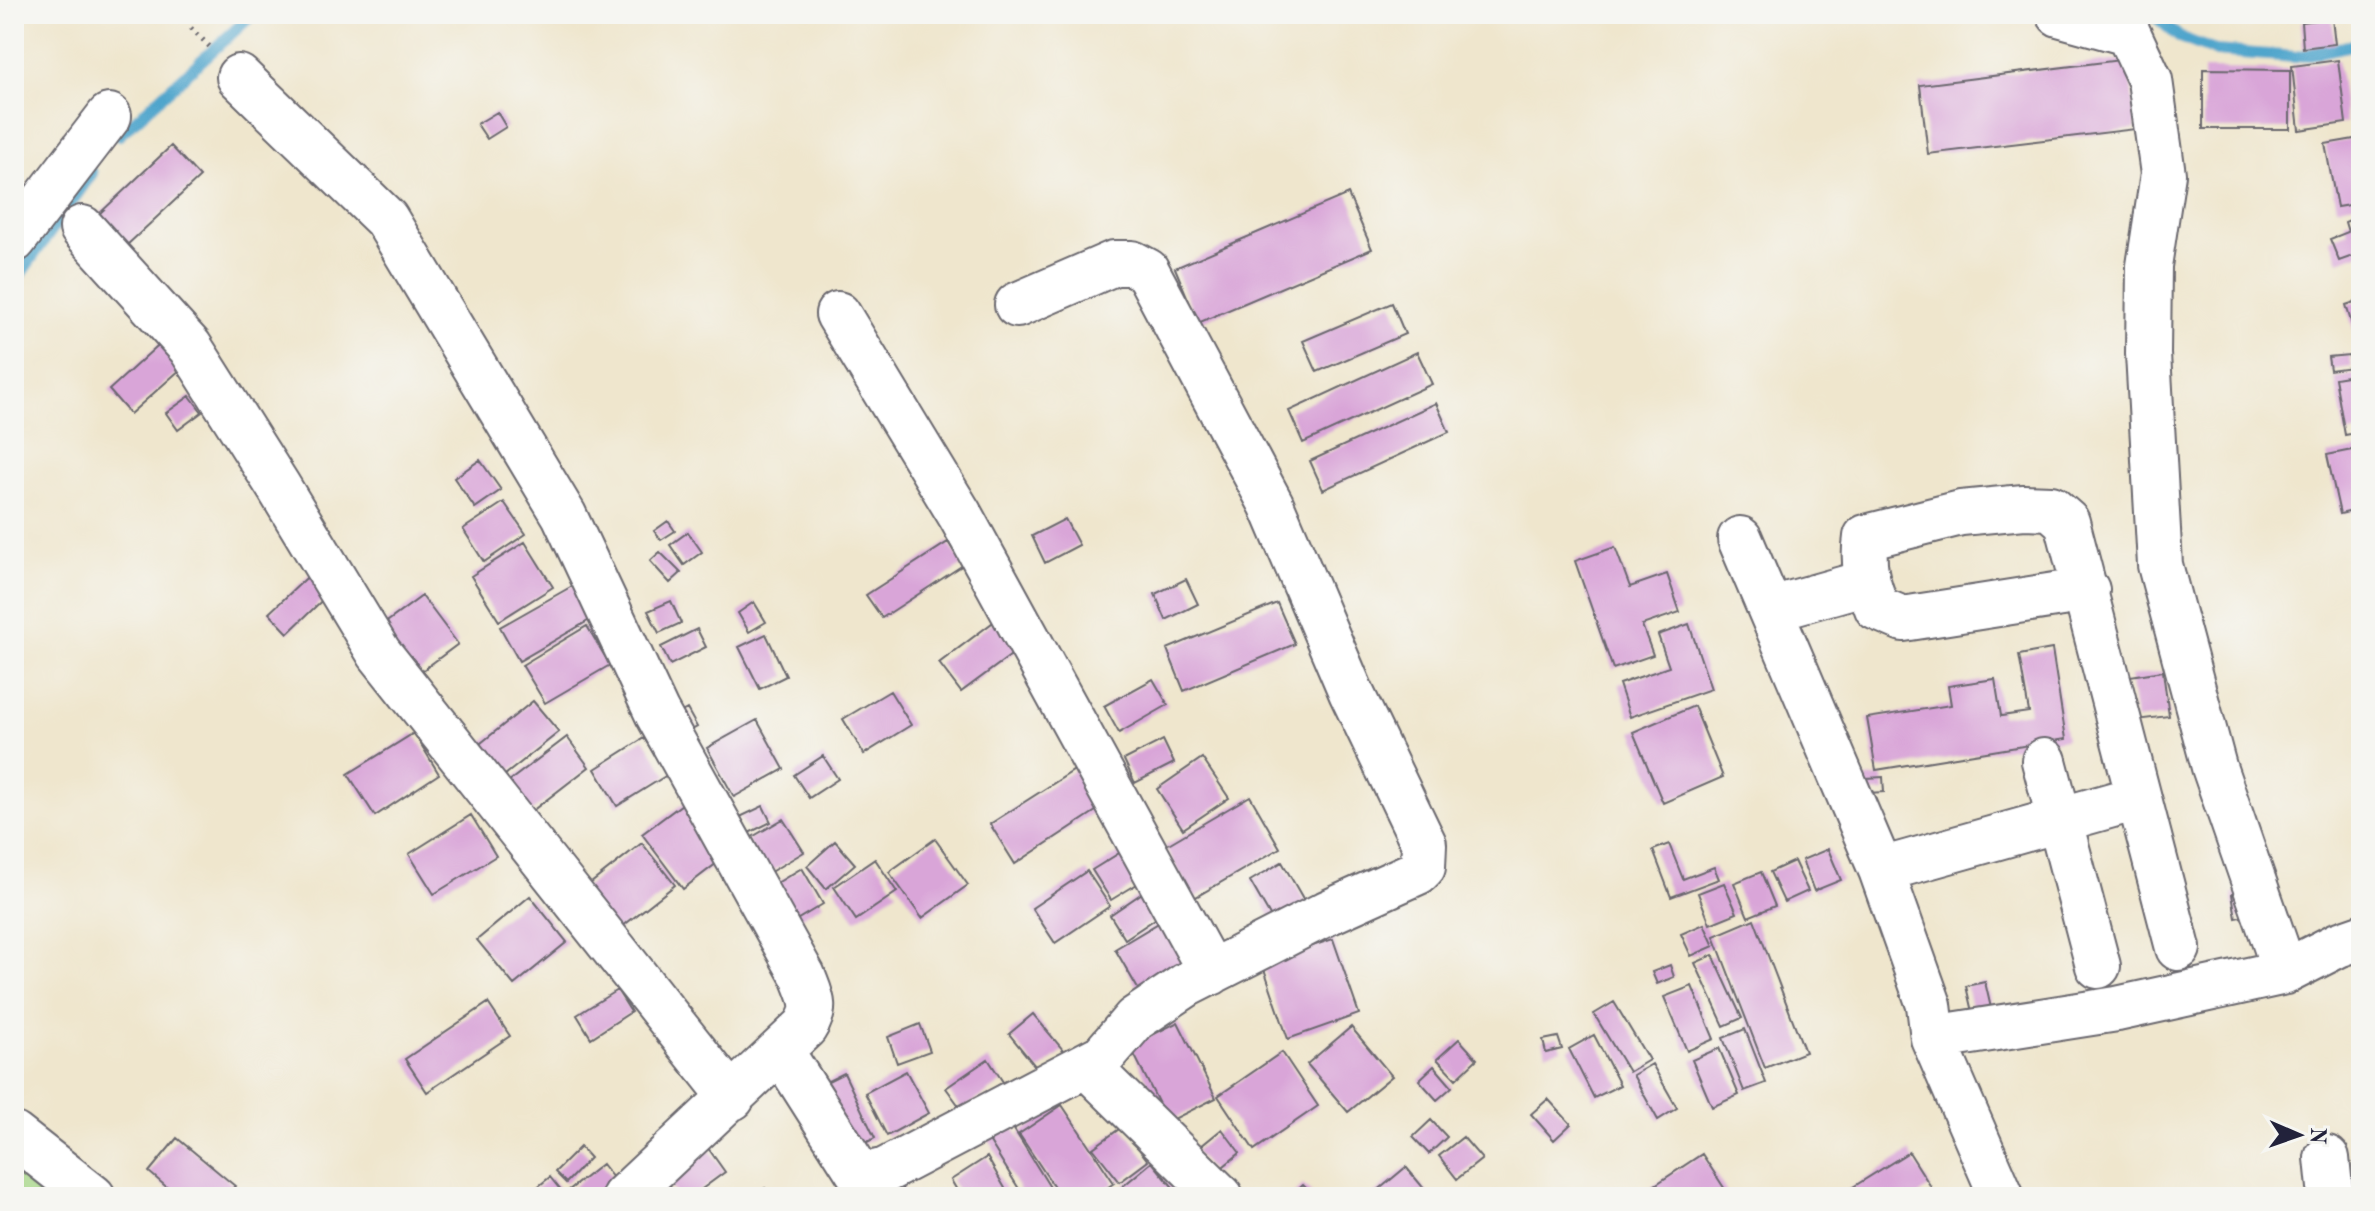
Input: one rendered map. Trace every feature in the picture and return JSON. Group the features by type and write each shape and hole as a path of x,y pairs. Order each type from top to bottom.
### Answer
{"street":[{"path":"2059,14 2128,33 2150,80 2163,174 2149,266 2148,354 2160,565 2214,767 2285,972"},
{"path":"239,77 386,219 564,515 657,713 803,976 812,1001 813,1015 805,1027 624,1197"},
{"path":"14,240 109,116"},
{"path":"82,228 190,347 379,653 732,1098"},
{"path":"781,1051 852,1166 867,1175 886,1170 1103,1056 1135,1019 1186,985 1423,867 1424,844 1351,692 1271,504 1147,271 1132,263 1114,263 1017,305"},
{"path":"838,314 960,515 1211,973"},
{"path":"2087,590 1903,619 1877,608 1867,582 1863,559 1866,537 1961,513 2051,508 2067,522 2087,590 2137,798 2178,948"},
{"path":"1740,539 1881,870 1929,1005 1933,1038 2002,1197"},
{"path":"1771,609 1867,582"},
{"path":"2044,761 2057,821 2098,966"},
{"path":"1881,870 2137,798"},
{"path":"1933,1038 2117,1009 2285,972 2361,937"},
{"path":"1086,1065 1221,1197"},
{"path":"14,1135 93,1197"}],"path":[{"path":"191,28 206,43"}],"green space":[{"path":"14,1170 40,1187 43,1197 14,1197"}],"building":[{"path":"2332,18 2335,44 2303,48 2301,22"},
{"path":"2128,59 2136,129 1928,154 1920,85"},
{"path":"2338,60 2346,123 2299,130 2292,66"},
{"path":"2203,69 2290,70 2290,129 2203,129"},
{"path":"497,112 506,127 487,139 477,124"},
{"path":"2360,138 2361,203 2337,207 2325,144"},
{"path":"171,146 200,177 126,246 98,215"},
{"path":"1348,194 1372,249 1198,323 1175,268"},
{"path":"2361,215 2361,253 2339,261 2330,239 2348,232 2345,222"},
{"path":"2361,300 2361,351 2360,351 2346,305"},
{"path":"1392,303 1405,334 1317,372 1303,341"},
{"path":"167,337 190,361 130,414 109,390"},
{"path":"1417,352 1432,384 1303,443 1289,411"},
{"path":"2349,355 2352,367 2330,370 2328,357"},
{"path":"2359,374 2361,432 2345,435 2335,378"},
{"path":"190,396 202,412 178,430 166,413"},
{"path":"1436,403 1449,432 1323,490 1310,461"},
{"path":"2357,449 2361,468 2361,509 2340,514 2327,455"},
{"path":"480,460 501,490 475,508 454,478"},
{"path":"504,502 526,534 484,562 463,529"},
{"path":"1065,519 1079,545 1045,563 1032,536"},
{"path":"668,521 675,531 661,540 654,531"},
{"path":"2361,526 2361,552 2360,552 2353,528"},
{"path":"688,532 702,552 684,565 670,545"},
{"path":"525,542 553,587 499,621 471,576"},
{"path":"948,542 963,565 882,618 866,595"},
{"path":"1615,547 1630,587 1667,574 1680,612 1642,625 1653,655 1613,669 1575,561"},
{"path":"660,552 681,573 670,583 650,561"},
{"path":"318,567 336,587 288,633 269,613"},
{"path":"1186,579 1198,604 1166,620 1155,594"},
{"path":"574,585 593,618 519,661 500,627"},
{"path":"422,596 458,644 411,679 376,630"},
{"path":"671,601 681,623 659,633 648,611"},
{"path":"754,602 766,622 749,632 738,613"},
{"path":"1277,603 1295,644 1184,691 1167,649"},
{"path":"1000,617 1022,647 961,692 939,663"},
{"path":"1689,624 1711,689 1630,717 1619,684 1669,667 1658,635"},
{"path":"587,626 610,665 545,703 522,665"},
{"path":"697,629 706,647 670,665 661,647"},
{"path":"766,634 786,676 760,689 739,647"},
{"path":"2052,649 2066,739 1876,770 1867,718 1951,705 1948,686 1995,679 2001,716 2029,712 2019,655"},
{"path":"2163,671 2169,716 2136,720 2130,676"},
{"path":"1153,679 1168,705 1119,733 1104,706"},
{"path":"890,691 911,725 864,754 843,719"},
{"path":"533,701 559,732 490,787 465,756"},
{"path":"1694,706 1723,777 1663,803 1633,732"},
{"path":"687,709 697,727 679,737 669,719"},
{"path":"757,720 784,769 734,797 707,748"},
{"path":"414,733 439,774 375,816 348,774"},
{"path":"567,737 589,767 519,821 496,791"},
{"path":"644,738 667,775 617,806 595,769"},
{"path":"1163,740 1174,763 1135,783 1124,760"},
{"path":"823,756 838,779 809,798 794,775"},
{"path":"1202,758 1229,798 1183,829 1157,789"},
{"path":"1084,764 1108,803 1015,864 990,824"},
{"path":"1883,777 1884,792 1867,793 1866,778"},
{"path":"1250,796 1280,848 1194,898 1165,846"},
{"path":"685,802 726,856 683,889 642,834"},
{"path":"763,806 771,822 749,833 740,817"},
{"path":"471,815 496,856 434,894 409,854"},
{"path":"783,819 804,852 767,874 747,840"},
{"path":"935,839 968,885 922,918 889,872"},
{"path":"835,841 855,864 826,889 807,866"},
{"path":"642,843 675,885 614,933 581,891"},
{"path":"1669,844 1683,879 1714,867 1719,879 1671,897 1653,850"},
{"path":"1129,847 1147,878 1111,900 1092,870"},
{"path":"1828,849 1841,880 1814,891 1802,860"},
{"path":"875,859 897,892 856,920 834,887"},
{"path":"1794,861 1808,891 1784,902 1770,872"},
{"path":"1282,862 1309,909 1277,928 1250,881"},
{"path":"802,868 823,904 788,925 767,889"},
{"path":"1087,871 1110,906 1055,943 1032,908"},
{"path":"1761,872 1775,906 1748,917 1734,883"},
{"path":"1724,883 1737,913 1710,924 1698,893"},
{"path":"1154,885 1170,909 1125,939 1110,915"},
{"path":"2246,892 2251,915 2236,918 2232,894"},
{"path":"530,896 567,942 514,985 477,940"},
{"path":"1754,919 1805,1052 1765,1068 1714,936"},
{"path":"1162,921 1188,966 1141,994 1115,949"},
{"path":"1704,924 1714,946 1691,956 1681,934"},
{"path":"1333,939 1359,1014 1288,1039 1262,963"},
{"path":"1713,955 1742,1018 1724,1026 1695,963"},
{"path":"1670,965 1674,977 1657,984 1652,972"},
{"path":"1985,982 1991,1008 1972,1012 1966,986"},
{"path":"1692,986 1714,1039 1687,1051 1664,997"},
{"path":"617,990 631,1012 591,1038 577,1015"},
{"path":"1614,1002 1649,1060 1629,1072 1594,1014"},
{"path":"488,1003 510,1036 427,1092 405,1059"},
{"path":"1033,1014 1064,1051 1039,1071 1009,1034"},
{"path":"1178,1022 1216,1098 1168,1122 1130,1046"},
{"path":"920,1024 930,1051 897,1063 888,1037"},
{"path":"1351,1027 1392,1076 1348,1112 1307,1064"},
{"path":"1745,1029 1766,1083 1744,1091 1723,1038"},
{"path":"1594,1035 1620,1085 1594,1098 1569,1049"},
{"path":"1558,1037 1562,1049 1546,1053 1543,1040"},
{"path":"1459,1039 1477,1059 1456,1079 1437,1059"},
{"path":"1719,1048 1739,1095 1712,1107 1692,1060"},
{"path":"1282,1052 1318,1106 1254,1150 1218,1096"},
{"path":"988,1059 1003,1082 962,1110 946,1088"},
{"path":"1652,1064 1677,1108 1658,1120 1633,1075"},
{"path":"1434,1066 1452,1087 1437,1100 1419,1080"},
{"path":"906,1071 929,1113 887,1136 865,1093"},
{"path":"844,1073 875,1138 846,1153 814,1088"},
{"path":"1548,1099 1571,1124 1554,1140 1531,1114"},
{"path":"1062,1105 1114,1183 1094,1197 1061,1197 1019,1134"},
{"path":"1431,1120 1447,1137 1429,1154 1413,1137"},
{"path":"1010,1123 1056,1197 1024,1197 987,1137"},
{"path":"1122,1127 1148,1161 1120,1182 1093,1148"},
{"path":"1222,1129 1240,1153 1214,1174 1195,1151"},
{"path":"1463,1137 1482,1159 1457,1179 1439,1156"},
{"path":"177,1138 235,1186 225,1197 178,1197 149,1172"},
{"path":"703,1141 725,1172 691,1197 678,1197 661,1173"},
{"path":"580,1147 590,1158 566,1183 555,1172"},
{"path":"1909,1152 1931,1187 1915,1197 1848,1197 1845,1192"},
{"path":"1702,1154 1730,1197 1655,1197 1649,1189"},
{"path":"987,1157 1010,1197 961,1197 951,1180"},
{"path":"1152,1162 1176,1191 1169,1197 1110,1197"},
{"path":"602,1164 621,1188 610,1197 573,1197 568,1191"},
{"path":"1406,1167 1431,1197 1370,1197"},
{"path":"550,1177 566,1197 525,1197"},
{"path":"659,1181 672,1197 640,1197"},
{"path":"900,1185 907,1197 878,1197"},
{"path":"1303,1185 1315,1197 1291,1197"},
{"path":"765,1188 771,1197 751,1197"}],"waterway":[{"path":"119,135 253,14"},
{"path":"2153,14 2179,37 2215,51 2296,57 2361,43"},
{"path":"14,283 92,173"}]}
